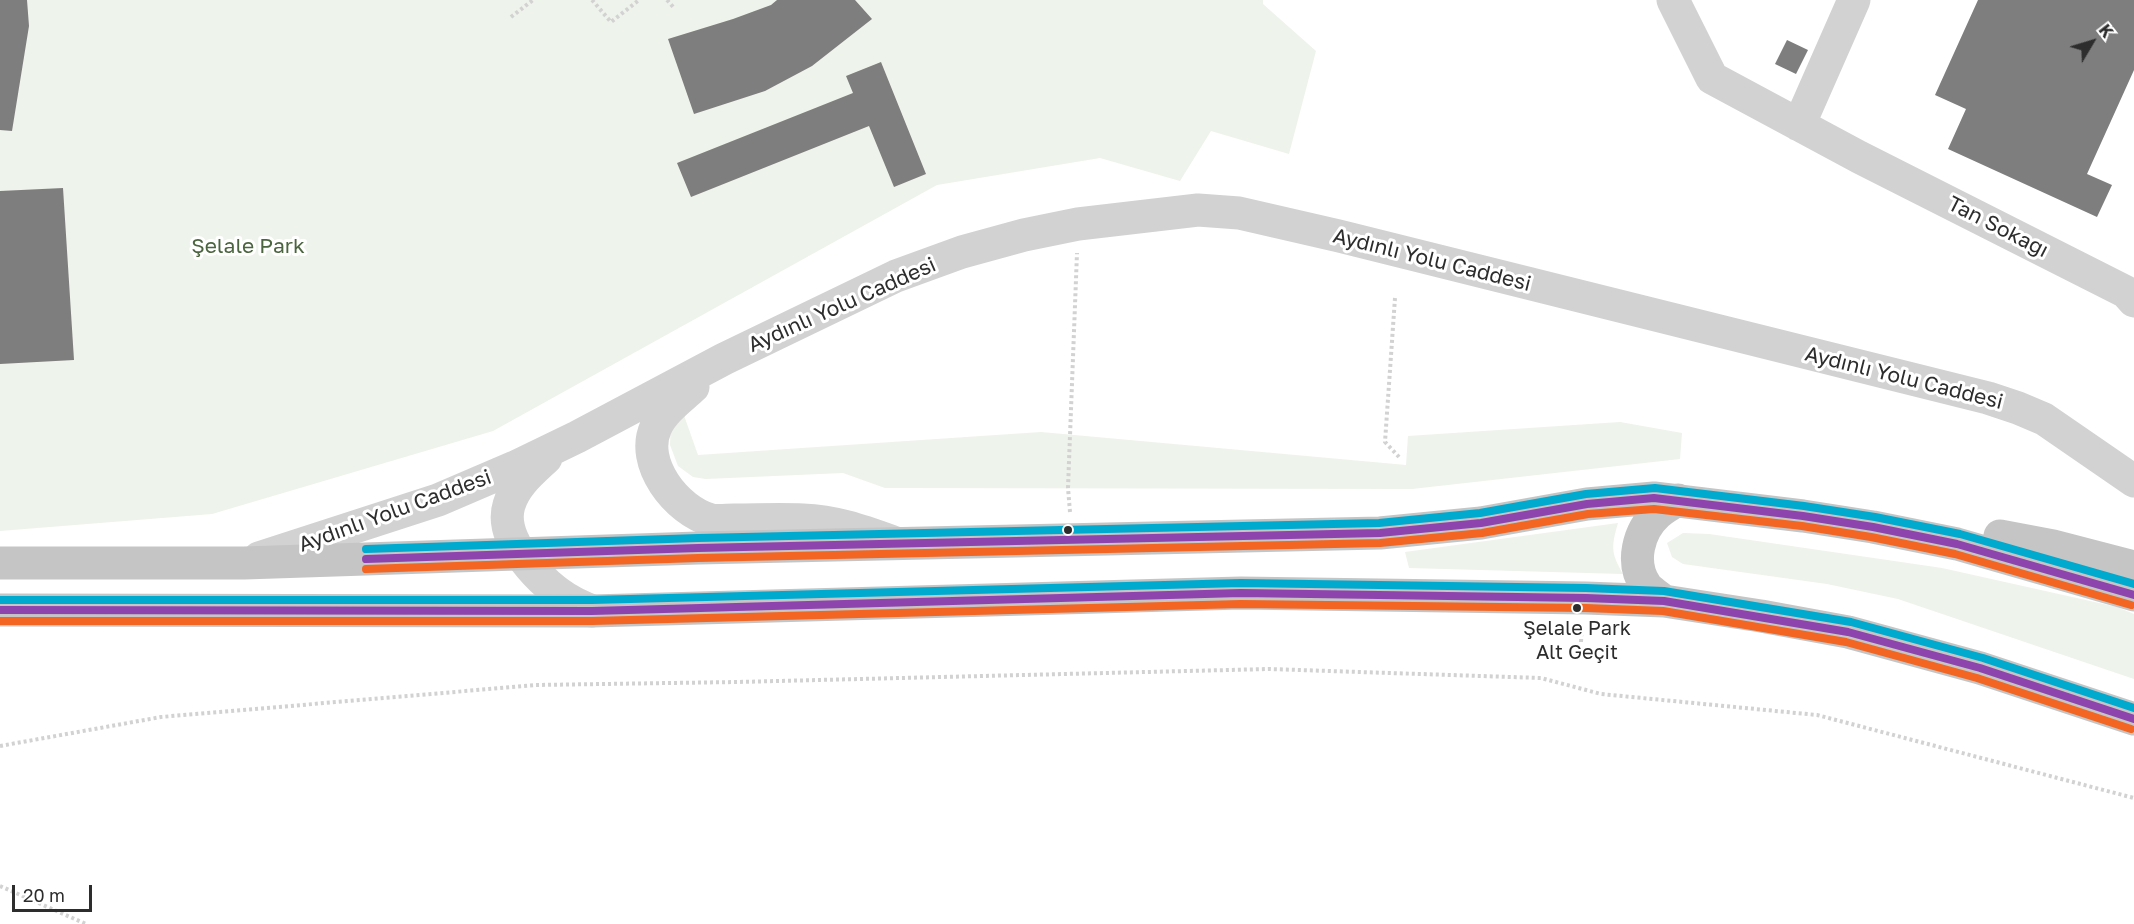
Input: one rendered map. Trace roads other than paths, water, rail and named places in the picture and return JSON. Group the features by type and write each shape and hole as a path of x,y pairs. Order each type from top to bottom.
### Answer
{"main road":[{"name":"Aydınlı Yolu Caddesi","path":"0,563 244,563 900,544 1380,534 1481,523 1587,504 1654,498 1873,527 1957,544 2134,595"},
{"path":"1664,601 1647,587 1639,572 1637,555 1640,540 1647,526 1658,513 1678,500"},
{"path":"1873,527 1951,530 2000,536 2053,546 2134,567"},
{"path":"0,610 592,611 1241,593 1664,601 1848,632 1980,668 2134,719"}],"street":[{"name":"Tan Sokağı","path":"1674,0 1712,78 1859,157 2126,292 2134,301"},
{"path":"1799,124 1854,0"},
{"name":"Aydınlı Yolu Caddesi","path":"244,563 438,500 577,437 724,359 896,276 962,252 1024,235 1078,224 1198,210 1239,213 1339,236 1988,398 2044,419 2134,481"},
{"name":"Aydınlı Yolu Caddesi","path":"724,359 662,416 655,429 652,442 657,469 666,485 681,503 696,514 713,520 824,522 844,525 900,544"},
{"name":"Aydınlı Yolu Caddesi","path":"520,554 507,521 512,497 529,474 546,458 577,437"},
{"path":"520,554 553,589 570,601 592,611"}],"place":[{"name":"Şelale Park Alt Geçit","path":"1577,608"}],"park label":[{"name":"Şelale Park","path":"248,246"}]}
